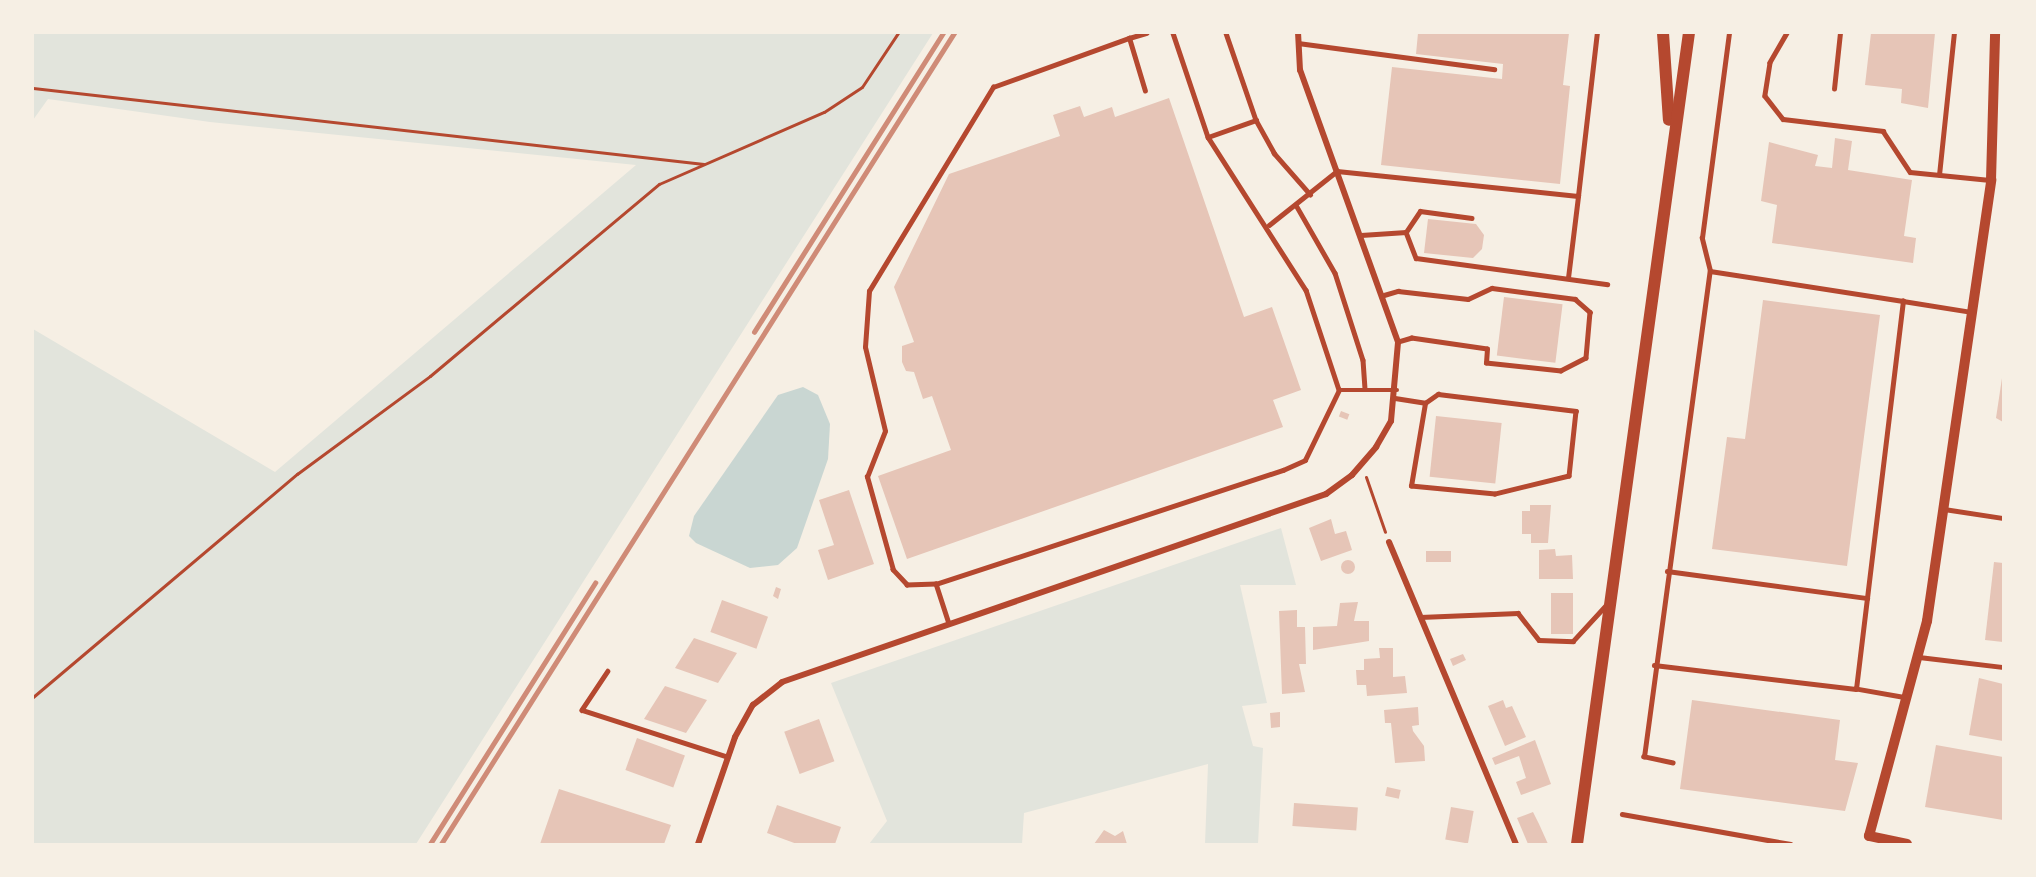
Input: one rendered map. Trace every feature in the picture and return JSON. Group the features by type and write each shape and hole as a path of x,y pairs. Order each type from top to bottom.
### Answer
{"main road":[{"path":"1664,33 1671,133"},
{"path":"1577,844 1671,133 1689,33"}],"street":[{"path":"698,844 728,757 753,705 782,682 948,622 1326,494 1359,467 1391,421 1397,390 1398,342 1384,295 1300,70 1299,33"},
{"path":"1907,844 1868,840 1918,657 1944,509 1991,180 2000,70 1995,33"},
{"path":"1389,542 1516,844"}],"lane":[{"path":"1146,33 993,87 869,291 865,347 885,431 867,477 893,570 907,585 936,584 1305,460 1339,390 1306,290 1269,225 1236,188 1209,137 1173,33"},
{"path":"1226,33 1256,120 1274,153 1310,194"},
{"path":"1568,279 1597,33"},
{"path":"1673,763 1644,757 1654,664 1710,271 1702,238 1729,33"},
{"path":"1787,33 1770,63 1765,96 1783,119 1883,131 1910,172 1991,180"},
{"path":"1834,89 1840,33"},
{"path":"1939,175 1953,33"},
{"path":"1129,38 1145,91"},
{"path":"1298,43 1494,69"},
{"path":"1209,137 1256,120"},
{"path":"1269,225 1337,171 1578,196"},
{"path":"1296,205 1335,273 1361,351 1365,387"},
{"path":"1406,232 1420,211 1472,218"},
{"path":"1361,235 1406,232"},
{"path":"1406,232 1416,258 1608,284"},
{"path":"1710,271 1972,312"},
{"path":"1384,295 1398,291 1468,299 1492,288 1575,299 1590,312 1586,358 1561,371 1486,363 1487,349 1412,338 1398,342"},
{"path":"1856,689 1903,301"},
{"path":"1339,390 1365,387 1397,390"},
{"path":"1395,398 1425,403 1438,394 1576,411 1569,476 1495,494 1412,486 1425,403"},
{"path":"1944,509 2003,518"},
{"path":"1667,571 1867,598"},
{"path":"936,584 948,622"},
{"path":"1420,617 1518,614 1539,640 1573,641 1609,602"},
{"path":"1918,657 2003,667"},
{"path":"1654,664 1856,689 1907,698"},
{"path":"608,671 582,710 728,757"},
{"path":"1622,814 1790,844"}],"path":[{"path":"33,697 297,474 430,376 659,184 824,112 862,87 898,33"},
{"path":"33,88 706,164"},
{"path":"1359,467 1373,487 1389,542"}],"shaded area":[{"path":"33,33 933,33 416,844 33,844 33,329 275,472 636,165 210,122 48,99 33,120"},
{"path":"803,387 818,395 830,424 828,459 797,548 778,565 750,568 696,543 689,536 694,516 778,395"},
{"path":"1281,528 1296,585 1240,585 1267,703 1242,706 1253,746 1263,748 1258,844 1205,844 1208,764 1024,813 1022,844 869,844 887,821 831,683"}],"building":[{"path":"1418,33 1569,33 1563,85 1570,86 1560,184 1381,165 1392,67 1502,79 1503,64 1416,54"},
{"path":"1871,33 1935,33 1928,108 1901,103 1902,89 1865,85"},
{"path":"1169,98 1244,317 1272,307 1301,390 1273,400 1283,427 907,559 878,476 951,450 932,396 923,399 914,372 906,371 902,362 902,346 914,342 894,287 949,174 1060,136 1053,115 1080,106 1084,117 1112,107 1115,117"},
{"path":"1835,138 1852,141 1848,170 1912,180 1904,236 1916,238 1913,263 1772,243 1777,205 1761,201 1769,142 1818,155 1815,166 1832,168"},
{"path":"1428,219 1476,224 1484,235 1482,249 1473,258 1424,253"},
{"path":"1504,297 1563,304 1555,363 1497,356"},
{"path":"1763,300 1880,315 1847,566 1712,549 1727,437 1745,439"},
{"path":"2003,378 2003,422 1996,418"},
{"path":"1341,411 1349,414 1347,420 1339,417"},
{"path":"1436,416 1502,423 1495,484 1430,477"},
{"path":"849,490 874,564 828,580 818,550 834,545 819,500"},
{"path":"1530,505 1551,505 1548,543 1531,543 1531,534 1522,534 1522,511 1530,511"},
{"path":"1331,519 1335,534 1346,531 1352,550 1321,561 1309,528"},
{"path":"1555,549 1556,556 1572,555 1573,579 1539,579 1539,550"},
{"path":"1426,551 1451,551 1451,562 1426,562"},
{"path":"1345,560 1351,560 1355,567 1351,574 1345,574 1341,570 1341,564"},
{"path":"1994,562 2003,563 2003,642 1985,640"},
{"path":"776,587 781,589 778,599 773,596"},
{"path":"1551,593 1573,593 1573,634 1551,634"},
{"path":"722,600 768,617 756,649 710,632"},
{"path":"1358,602 1354,621 1369,621 1369,641 1313,650 1313,627 1337,626 1340,603"},
{"path":"1297,610 1297,627 1305,627 1306,664 1299,664 1305,692 1282,694 1279,611"},
{"path":"694,638 737,653 718,683 675,668"},
{"path":"1379,648 1393,648 1393,677 1405,676 1407,693 1367,696 1366,685 1357,685 1356,670 1364,670 1364,659 1380,658"},
{"path":"1463,654 1466,660 1453,666 1450,659"},
{"path":"1979,678 2003,684 2003,741 1969,735"},
{"path":"665,686 707,700 686,733 644,719"},
{"path":"1503,700 1506,708 1512,706 1526,737 1505,746 1488,706"},
{"path":"1692,700 1840,720 1835,760 1858,763 1845,811 1680,789"},
{"path":"1418,707 1419,725 1412,726 1424,746 1425,761 1395,763 1391,723 1385,723 1384,710"},
{"path":"1280,712 1280,727 1271,728 1270,713"},
{"path":"819,719 834,761 800,774 784,732"},
{"path":"637,738 685,755 673,787 625,770"},
{"path":"1535,740 1551,784 1521,795 1516,782 1526,778 1519,756 1495,765 1492,758"},
{"path":"1936,745 2003,757 2003,820 1925,807"},
{"path":"1387,787 1401,790 1399,799 1385,796"},
{"path":"559,789 671,825 664,844 540,844"},
{"path":"1294,803 1358,807 1356,830 1292,826"},
{"path":"777,805 841,827 835,844 797,844 767,833"},
{"path":"1451,807 1474,811 1468,843 1445,839"},
{"path":"1533,812 1548,844 1528,844 1517,818"},
{"path":"1104,830 1115,836 1123,831 1127,844 1094,844"}],"railway":[{"path":"754,332 943,33"},
{"path":"441,844 954,33"},
{"path":"430,844 595,583"}]}
